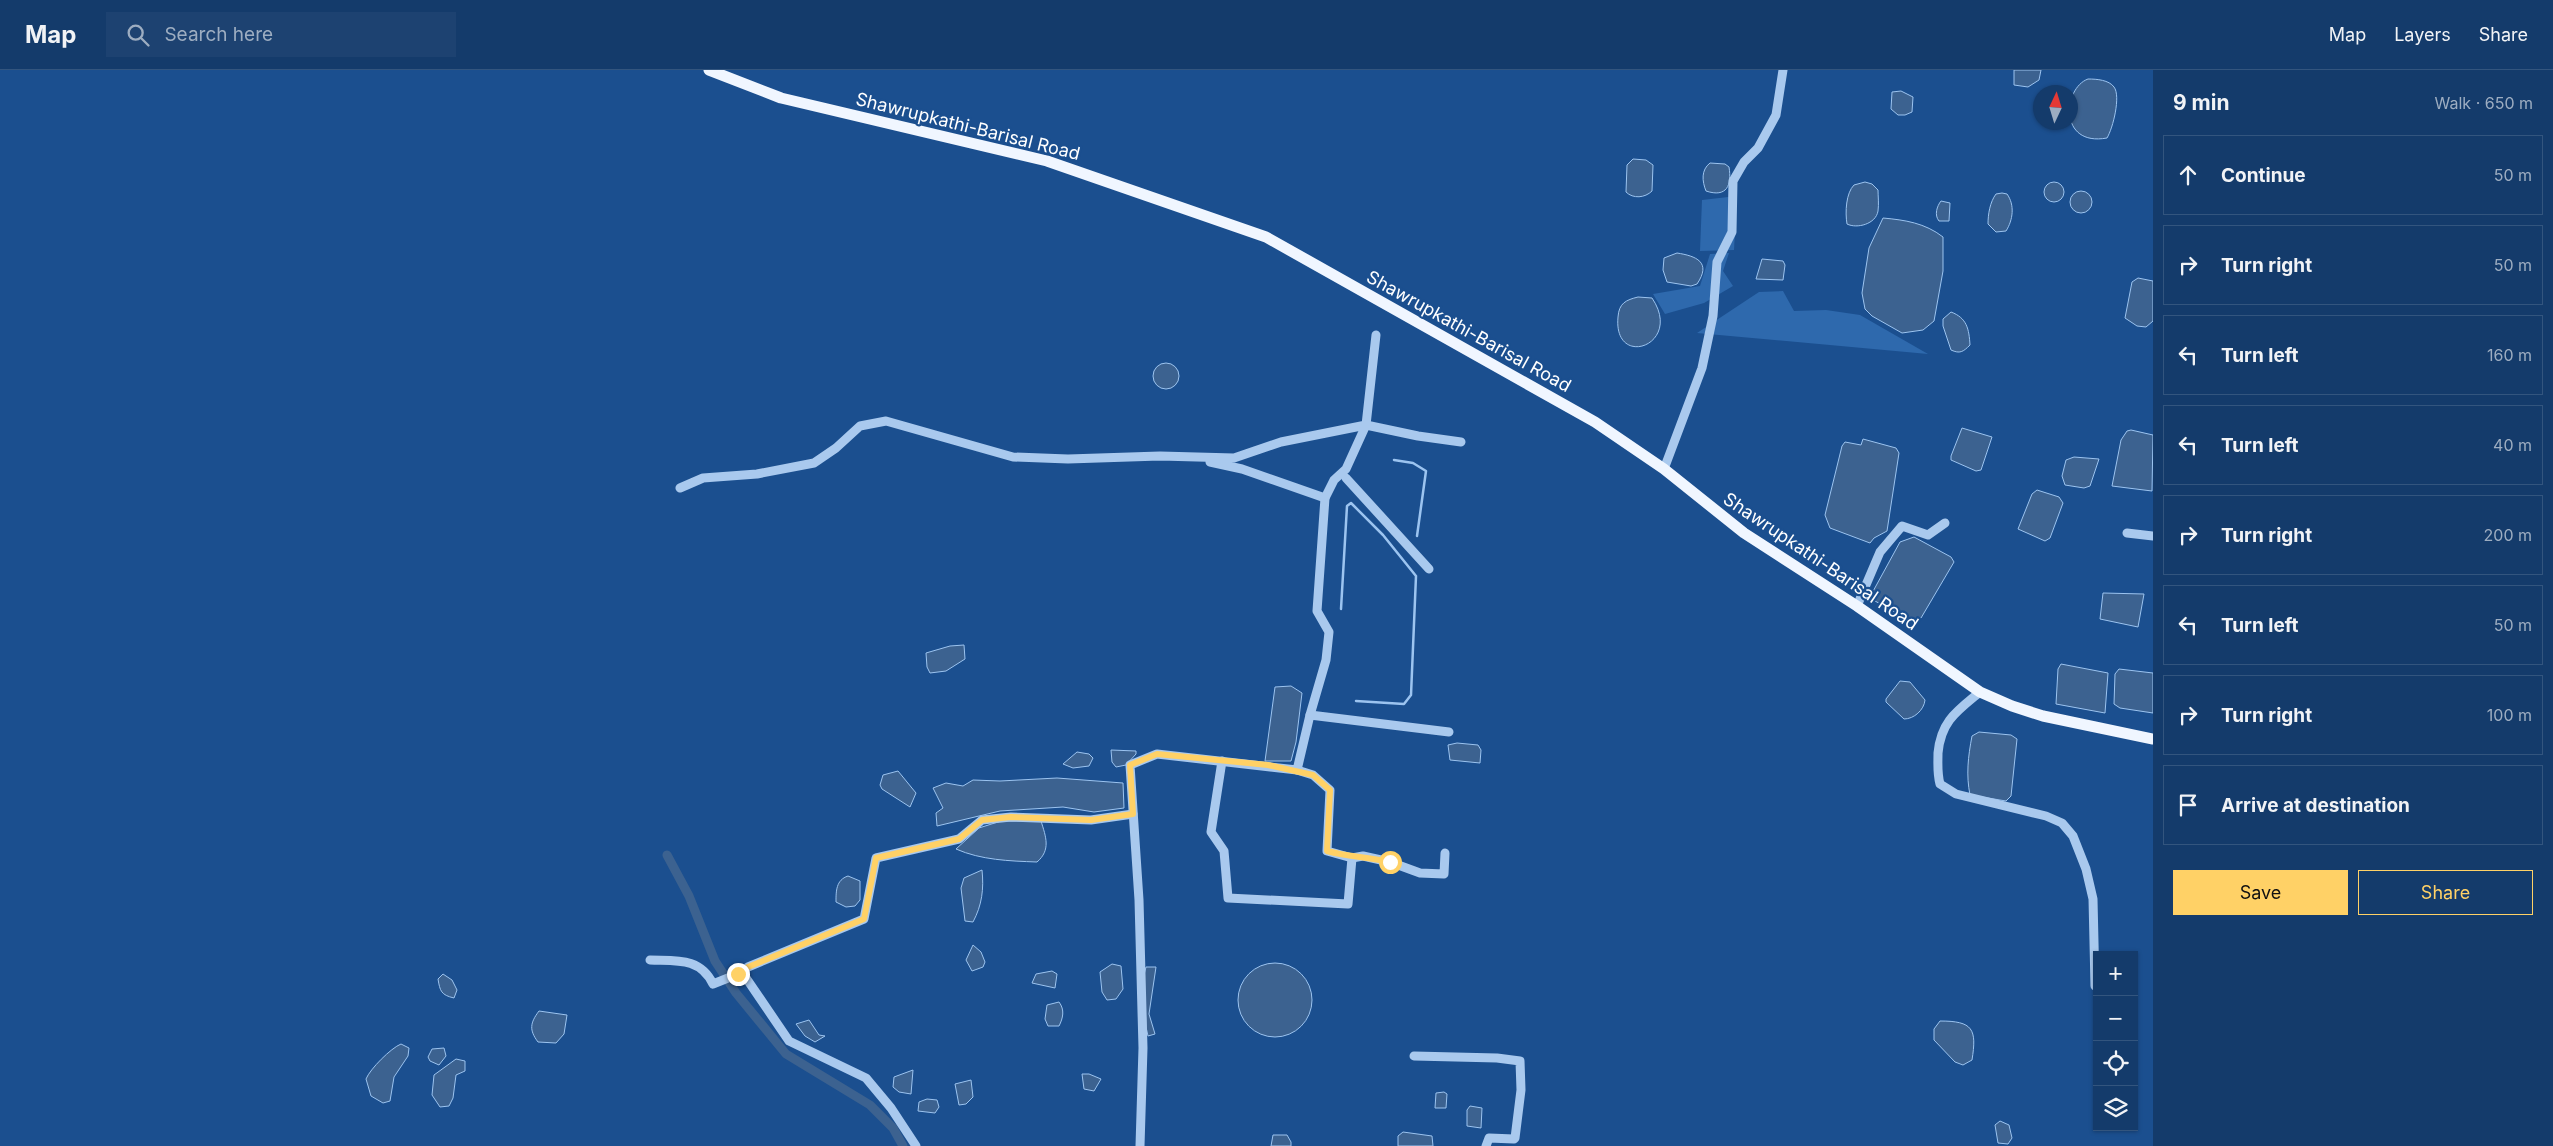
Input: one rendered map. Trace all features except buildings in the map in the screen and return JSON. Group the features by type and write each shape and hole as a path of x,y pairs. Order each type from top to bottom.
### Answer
{"main road":[{"name":"Shawrupkathi-Barisal Road","path":"709,70 781,98 1047,161 1266,238 1595,422 1664,469 1744,533 1856,606 1980,692 2012,706 2043,716 2153,739"}],"street":[{"path":"1664,469 1702,368 1713,316 1717,262 1732,232 1733,181 1744,162 1758,148 1776,115 1783,70"},
{"path":"1297,770 1326,660 1328,632 1317,611 1325,498 1334,480 1346,470 1366,425 1376,335"},
{"path":"680,488 703,478 757,474 814,463 836,448 860,426 886,421 1013,457 1068,459 1160,456 1193,459 1242,469 1325,498"},
{"path":"1193,459 1234,458 1281,442 1366,425 1418,436 1461,442"},
{"path":"1346,478 1429,570"},
{"path":"1856,606 1880,552 1902,526 1928,535 1945,523"},
{"path":"2127,532 2153,536"},
{"path":"1980,692 1948,719 1940,735 1937,773 1940,784 1956,794 2046,816 2062,823 2073,836 2086,869 2094,899 2095,951"},
{"path":"1310,715 1449,732"},
{"path":"1140,1146 1143,1048 1139,900 1130,765 1157,754 1297,770 1313,775 1330,790 1327,851 1352,858 1362,856 1390,862 1420,873 1444,874 1445,853"},
{"path":"1222,761 1211,832 1224,850 1228,898 1348,904 1352,858"},
{"path":"650,960 687,961 707,971 713,984 720,982 740,973 748,967 864,919 876,858 959,839 982,820 1011,817 1091,820 1133,814"},
{"path":"740,973 789,1041 866,1078 891,1108 916,1146"},
{"path":"1414,1056 1497,1058 1520,1061 1521,1090 1515,1138 1514,1140 1489,1138 1486,1146"}],"shaded area":[{"path":"2014,70 2041,70 2039,80 2028,87 2014,85"},
{"path":"2088,79 2106,81 2116,91 2115,112 2112,127 2107,138 2091,138 2080,134 2076,130 2078,87"},
{"path":"1901,91 1913,97 1912,112 1905,115 1898,115 1891,109 1892,92"},
{"path":"1633,159 1646,160 1653,165 1652,191 1643,196 1635,197 1626,192 1627,165"},
{"path":"1710,163 1725,164 1729,167 1729,184 1719,193 1706,191 1703,176 1705,169"},
{"path":"1865,182 1872,184 1878,190 1877,215 1870,222 1861,226 1847,224 1846,208 1851,188 1854,185"},
{"path":"2050,182 2058,182 2064,188 2064,196 2058,202 2050,202 2044,196 2044,188"},
{"path":"2081,191 2089,194 2092,202 2089,210 2081,213 2073,210 2070,202 2073,194"},
{"path":"1996,194 2007,194 2010,198 2012,217 2006,231 1996,232 1988,224 1989,212"},
{"path":"1737,196 1734,250 1700,251 1702,200"},
{"path":"1941,201 1950,203 1949,221 1939,221 1937,219 1938,205"},
{"path":"1883,218 1914,223 1929,228 1943,237 1943,271 1934,321 1923,330 1902,333 1872,316 1865,309 1862,293 1869,248"},
{"path":"1677,253 1696,258 1700,261 1703,270 1697,284 1691,286 1667,282 1663,270 1664,258"},
{"path":"1729,253 1723,271 1733,286 1704,303 1665,314 1653,294 1700,286 1710,254"},
{"path":"1762,259 1783,261 1785,265 1783,280 1756,279"},
{"path":"2138,278 2153,281 2153,321 2146,327 2137,326 2125,318 2132,282"},
{"path":"1783,291 1794,311 1826,310 1860,315 1928,354 1697,333 1759,292"},
{"path":"1638,297 1652,298 1660,314 1659,328 1654,339 1645,345 1635,347 1626,343 1619,333 1618,317 1620,308 1624,303"},
{"path":"1951,312 1961,317 1968,329 1970,345 1961,352 1951,350 1943,326 1943,319"},
{"path":"1166,363 1175,367 1179,376 1175,385 1166,389 1157,385 1153,376 1157,367"},
{"path":"1962,428 1992,437 1981,470 1976,471 1951,460"},
{"path":"2131,430 2153,435 2152,491 2112,486 2121,440 2127,431"},
{"path":"1863,439 1896,448 1899,453 1887,531 1874,538 1870,543 1830,528 1825,515 1842,446 1845,442 1861,445"},
{"path":"2074,457 2099,459 2090,486 2084,488 2065,485 2062,476 2066,460"},
{"path":"2037,490 2059,497 2063,503 2050,538 2045,541 2018,529 2032,494"},
{"path":"1914,537 1951,557 1954,562 1921,618 1913,622 1875,601 1871,595 1900,542"},
{"path":"2103,593 2144,594 2138,627 2100,619"},
{"path":"964,645 965,659 946,671 930,673 927,667 926,653 950,646"},
{"path":"2061,664 2108,673 2105,713 2056,704 2058,669"},
{"path":"2119,669 2153,673 2153,713 2120,708 2114,704 2115,674"},
{"path":"1900,681 1910,682 1925,700 1921,710 1915,716 1908,719 1904,719 1886,702 1886,699"},
{"path":"1291,686 1302,693 1296,742 1291,761 1265,761 1275,687"},
{"path":"1979,732 2011,735 2017,739 2011,796 2006,801 1970,795 1969,751 1972,736"},
{"path":"1457,743 1478,745 1481,750 1480,763 1450,760 1448,745"},
{"path":"1111,750 1136,751 1136,754 1126,765 1116,767 1112,762"},
{"path":"1077,752 1089,754 1093,758 1089,766 1073,768 1063,764"},
{"path":"898,771 916,793 910,807 882,789 880,785 883,775"},
{"path":"1057,778 1123,783 1124,808 1094,812 1063,807 1000,811 937,826 936,813 943,808 933,788 946,783 963,786 973,780 1000,781"},
{"path":"1001,821 1041,821 1046,838 1046,848 1037,862 985,858 956,849 979,828"},
{"path":"982,870 983,884 978,909 973,922 965,921 961,888 964,878"},
{"path":"848,876 860,881 860,900 855,906 846,907 836,902 836,894 837,886 841,880"},
{"path":"973,945 981,952 985,962 983,967 972,971 966,960"},
{"path":"1275,963 1289,966 1301,974 1309,986 1312,1000 1309,1014 1301,1026 1289,1034 1275,1037 1261,1034 1249,1026 1241,1014 1238,1000 1241,986 1249,974 1261,966"},
{"path":"1112,964 1121,966 1123,989 1116,999 1107,1000 1102,992 1100,972"},
{"path":"1146,967 1156,967 1149,1014 1155,1034 1148,1036 1144,975"},
{"path":"1052,971 1057,974 1055,988 1032,983 1036,974"},
{"path":"443,974 452,980 457,990 454,998 444,994 441,989 438,979"},
{"path":"1059,1002 1063,1011 1059,1026 1048,1026 1045,1019 1047,1005"},
{"path":"539,1011 567,1015 564,1034 556,1043 538,1042 535,1038 532,1023"},
{"path":"809,1020 819,1035 825,1036 815,1042 805,1036 796,1024"},
{"path":"1940,1021 1960,1023 1970,1029 1974,1041 1972,1060 1963,1065 1955,1062 1934,1040 1934,1029"},
{"path":"401,1044 409,1048 408,1056 394,1077 390,1101 383,1103 371,1096 366,1079 381,1059"},
{"path":"444,1048 446,1056 439,1065 430,1061 428,1057 432,1049"},
{"path":"456,1059 465,1061 465,1071 456,1075 453,1098 449,1106 440,1107 432,1095 434,1075"},
{"path":"913,1070 911,1094 899,1092 893,1087 894,1077"},
{"path":"1082,1074 1089,1074 1101,1079 1094,1091 1084,1089"},
{"path":"971,1080 973,1097 966,1104 959,1105 955,1084"},
{"path":"1444,1092 1447,1094 1446,1108 1435,1108 1436,1093"},
{"path":"927,1099 937,1100 939,1107 935,1113 918,1111 919,1102"},
{"path":"1470,1106 1482,1108 1481,1128 1467,1126 1467,1110"},
{"path":"2000,1121 2009,1125 2012,1138 2008,1144 1998,1143 1995,1125"},
{"path":"1403,1132 1432,1136 1433,1146 1398,1146 1398,1136"},
{"path":"1273,1135 1287,1135 1291,1146 1271,1146"}],"waterway":[{"path":"1394,460 1413,463 1426,471 1417,536"},
{"path":"1341,609 1347,506 1351,503 1383,535 1416,576 1411,695 1404,704 1356,701"},
{"path":"667,855 689,896 715,961 736,993 786,1054 870,1105 893,1128 903,1146"}],"route":[{"path":"738,974 748,967 864,919 876,858 959,839 982,820 1011,817 1091,820 1133,814 1130,765 1157,754 1268,765 1313,775 1330,790 1327,851 1352,858 1362,856 1390,862"}]}
